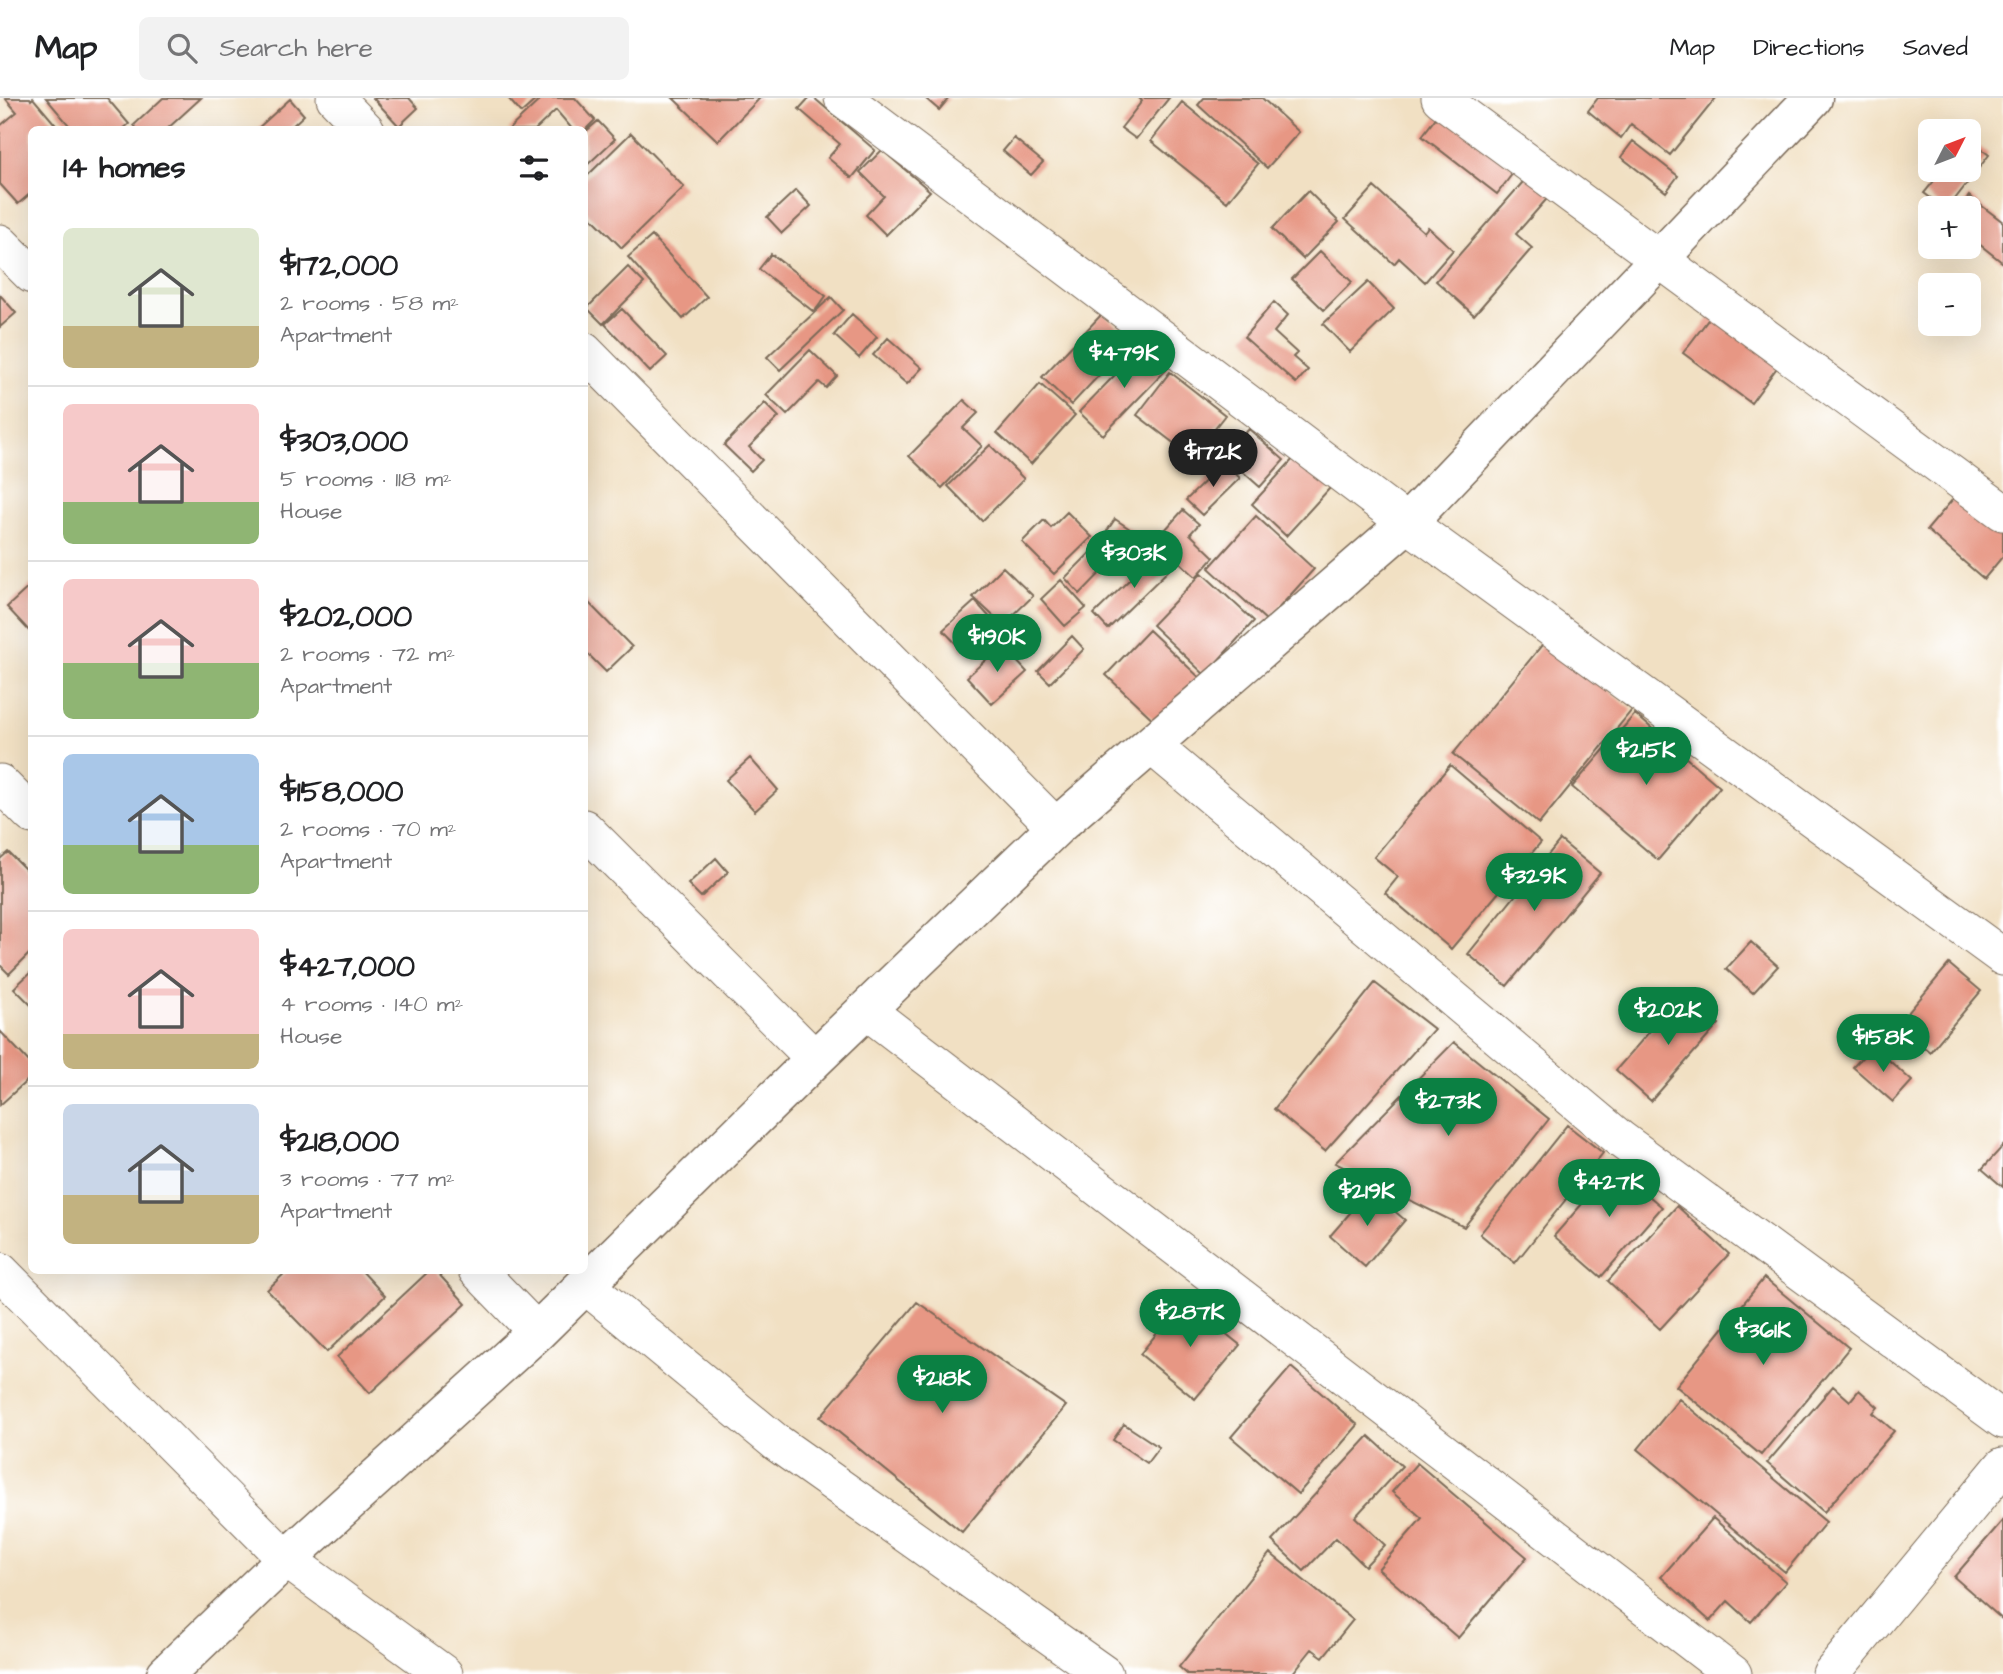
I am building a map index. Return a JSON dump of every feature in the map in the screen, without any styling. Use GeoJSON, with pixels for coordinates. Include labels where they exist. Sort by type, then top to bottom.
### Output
{"type":"FeatureCollection","features":[{"type":"Feature","properties":{"kind":"street"},"geometry":{"type":"LineString","coordinates":[[335,98],[362,126]]}},
{"type":"Feature","properties":{"kind":"street"},"geometry":{"type":"LineString","coordinates":[[843,98],[1407,523],[2003,957]]}},
{"type":"Feature","properties":{"kind":"street"},"geometry":{"type":"LineString","coordinates":[[1440,98],[2003,512]]}},
{"type":"Feature","properties":{"kind":"street"},"geometry":{"type":"LineString","coordinates":[[166,1674],[286,1559],[537,1332],[1056,827],[1407,523],[1813,98]]}},
{"type":"Feature","properties":{"kind":"street"},"geometry":{"type":"LineString","coordinates":[[0,243],[28,271]]}},
{"type":"Feature","properties":{"kind":"street"},"geometry":{"type":"LineString","coordinates":[[588,355],[1056,827]]}},
{"type":"Feature","properties":{"kind":"street"},"geometry":{"type":"LineString","coordinates":[[1151,745],[1620,1139],[2003,1420]]}},
{"type":"Feature","properties":{"kind":"street"},"geometry":{"type":"LineString","coordinates":[[0,783],[28,811]]}},
{"type":"Feature","properties":{"kind":"street"},"geometry":{"type":"LineString","coordinates":[[588,832],[815,1059]]}},
{"type":"Feature","properties":{"kind":"street"},"geometry":{"type":"LineString","coordinates":[[866,1010],[1733,1674]]}},
{"type":"Feature","properties":{"kind":"street"},"geometry":{"type":"LineString","coordinates":[[0,1271],[286,1559],[444,1674]]}},
{"type":"Feature","properties":{"kind":"street"},"geometry":{"type":"LineString","coordinates":[[481,1274],[537,1332]]}},
{"type":"Feature","properties":{"kind":"street"},"geometry":{"type":"LineString","coordinates":[[585,1285],[776,1443],[1104,1674]]}},
{"type":"Feature","properties":{"kind":"street"},"geometry":{"type":"LineString","coordinates":[[1831,1674],[2003,1466]]}},
{"type":"Feature","properties":{"kind":"building"},"geometry":{"type":"Polygon","coordinates":[[[5,98],[33,98],[57,126],[28,126],[28,195],[18,204],[0,184],[0,126],[17,112],[5,98]]]}},
{"type":"Feature","properties":{"kind":"building"},"geometry":{"type":"Polygon","coordinates":[[[46,98],[107,98],[129,124],[127,126],[70,126],[46,98]]]}},
{"type":"Feature","properties":{"kind":"building"},"geometry":{"type":"Polygon","coordinates":[[[163,98],[201,98],[170,126],[134,125],[163,98]]]}},
{"type":"Feature","properties":{"kind":"building"},"geometry":{"type":"Polygon","coordinates":[[[373,98],[409,98],[418,108],[399,126],[373,98]]]}},
{"type":"Feature","properties":{"kind":"building"},"geometry":{"type":"Polygon","coordinates":[[[508,98],[538,98],[521,113],[508,98]]]}},
{"type":"Feature","properties":{"kind":"building"},"geometry":{"type":"Polygon","coordinates":[[[542,98],[575,98],[595,120],[588,127],[570,126],[556,110],[539,126],[512,126],[542,98]]]}},
{"type":"Feature","properties":{"kind":"building"},"geometry":{"type":"Polygon","coordinates":[[[673,98],[760,98],[718,141],[673,98]]]}},
{"type":"Feature","properties":{"kind":"building"},"geometry":{"type":"Polygon","coordinates":[[[809,98],[814,98],[875,150],[852,178],[828,158],[840,144],[799,109],[809,98]]]}},
{"type":"Feature","properties":{"kind":"building"},"geometry":{"type":"Polygon","coordinates":[[[925,98],[949,98],[939,110],[925,98]]]}},
{"type":"Feature","properties":{"kind":"building"},"geometry":{"type":"Polygon","coordinates":[[[1139,98],[1169,98],[1136,139],[1121,128],[1142,101],[1139,98]]]}},
{"type":"Feature","properties":{"kind":"building"},"geometry":{"type":"Polygon","coordinates":[[[1204,98],[1262,98],[1299,132],[1267,168],[1198,105],[1204,98]]]}},
{"type":"Feature","properties":{"kind":"building"},"geometry":{"type":"Polygon","coordinates":[[[1598,98],[1716,98],[1670,155],[1631,124],[1621,138],[1588,111],[1598,98]]]}},
{"type":"Feature","properties":{"kind":"building"},"geometry":{"type":"Polygon","coordinates":[[[290,99],[304,115],[292,126],[260,126],[290,99]]]}},
{"type":"Feature","properties":{"kind":"building"},"geometry":{"type":"Polygon","coordinates":[[[1182,102],[1258,164],[1227,202],[1151,141],[1182,102]]]}},
{"type":"Feature","properties":{"kind":"building"},"geometry":{"type":"Polygon","coordinates":[[[1441,111],[1516,169],[1497,194],[1422,136],[1441,111]]]}},
{"type":"Feature","properties":{"kind":"building"},"geometry":{"type":"Polygon","coordinates":[[[598,121],[615,139],[588,164],[588,130],[598,121]]]}},
{"type":"Feature","properties":{"kind":"building"},"geometry":{"type":"Polygon","coordinates":[[[631,133],[684,187],[622,248],[588,214],[588,175],[631,133]]]}},
{"type":"Feature","properties":{"kind":"building"},"geometry":{"type":"Polygon","coordinates":[[[1014,138],[1043,162],[1031,175],[1003,151],[1014,138]]]}},
{"type":"Feature","properties":{"kind":"building"},"geometry":{"type":"Polygon","coordinates":[[[1633,141],[1678,176],[1666,192],[1621,157],[1633,141]]]}},
{"type":"Feature","properties":{"kind":"building"},"geometry":{"type":"Polygon","coordinates":[[[1981,149],[1989,155],[1981,165],[1981,149]]]}},
{"type":"Feature","properties":{"kind":"building"},"geometry":{"type":"Polygon","coordinates":[[[882,150],[930,191],[886,235],[866,215],[884,196],[860,172],[882,150]]]}},
{"type":"Feature","properties":{"kind":"building"},"geometry":{"type":"Polygon","coordinates":[[[1530,174],[1552,193],[1516,234],[1532,248],[1474,315],[1436,281],[1530,174]]]}},
{"type":"Feature","properties":{"kind":"building"},"geometry":{"type":"Polygon","coordinates":[[[1933,182],[1968,182],[1957,196],[1928,196],[1924,193],[1933,182]]]}},
{"type":"Feature","properties":{"kind":"building"},"geometry":{"type":"Polygon","coordinates":[[[1374,187],[1424,232],[1428,227],[1453,250],[1425,282],[1399,258],[1394,264],[1345,219],[1374,187]]]}},
{"type":"Feature","properties":{"kind":"building"},"geometry":{"type":"Polygon","coordinates":[[[796,190],[811,206],[782,233],[767,217],[796,190]]]}},
{"type":"Feature","properties":{"kind":"building"},"geometry":{"type":"Polygon","coordinates":[[[1308,191],[1339,222],[1303,259],[1272,229],[1308,191]]]}},
{"type":"Feature","properties":{"kind":"building"},"geometry":{"type":"Polygon","coordinates":[[[1981,205],[2003,222],[2003,263],[1981,246],[1981,205]]]}},
{"type":"Feature","properties":{"kind":"building"},"geometry":{"type":"Polygon","coordinates":[[[652,236],[707,297],[683,319],[628,257],[652,236]]]}},
{"type":"Feature","properties":{"kind":"building"},"geometry":{"type":"Polygon","coordinates":[[[1320,251],[1352,282],[1324,310],[1292,279],[1320,251]]]}},
{"type":"Feature","properties":{"kind":"building"},"geometry":{"type":"Polygon","coordinates":[[[771,254],[826,296],[814,312],[759,269],[771,254]]]}},
{"type":"Feature","properties":{"kind":"building"},"geometry":{"type":"Polygon","coordinates":[[[628,267],[644,283],[603,324],[588,307],[628,267]]]}},
{"type":"Feature","properties":{"kind":"building"},"geometry":{"type":"Polygon","coordinates":[[[1368,282],[1394,309],[1350,352],[1323,324],[1368,282]]]}},
{"type":"Feature","properties":{"kind":"building"},"geometry":{"type":"Polygon","coordinates":[[[0,295],[16,313],[0,327],[0,295]]]}},
{"type":"Feature","properties":{"kind":"building"},"geometry":{"type":"Polygon","coordinates":[[[831,297],[843,310],[780,370],[767,357],[831,297]]]}},
{"type":"Feature","properties":{"kind":"building"},"geometry":{"type":"Polygon","coordinates":[[[1274,302],[1288,315],[1274,332],[1297,353],[1293,357],[1308,370],[1296,383],[1244,337],[1274,302]]]}},
{"type":"Feature","properties":{"kind":"building"},"geometry":{"type":"Polygon","coordinates":[[[1717,308],[1784,358],[1751,403],[1683,353],[1717,308]]]}},
{"type":"Feature","properties":{"kind":"building"},"geometry":{"type":"Polygon","coordinates":[[[622,309],[667,356],[650,372],[605,324],[622,309]]]}},
{"type":"Feature","properties":{"kind":"building"},"geometry":{"type":"Polygon","coordinates":[[[1103,313],[1132,340],[1071,405],[1042,377],[1103,313]]]}},
{"type":"Feature","properties":{"kind":"building"},"geometry":{"type":"Polygon","coordinates":[[[852,314],[877,337],[859,358],[834,335],[852,314]]]}},
{"type":"Feature","properties":{"kind":"building"},"geometry":{"type":"Polygon","coordinates":[[[888,338],[922,368],[907,384],[873,355],[888,338]]]}},
{"type":"Feature","properties":{"kind":"building"},"geometry":{"type":"Polygon","coordinates":[[[1144,345],[1168,368],[1103,435],[1079,412],[1144,345]]]}},
{"type":"Feature","properties":{"kind":"building"},"geometry":{"type":"Polygon","coordinates":[[[810,350],[837,376],[826,388],[819,382],[787,415],[766,395],[810,350]]]}},
{"type":"Feature","properties":{"kind":"building"},"geometry":{"type":"Polygon","coordinates":[[[1170,372],[1225,415],[1192,457],[1137,415],[1170,372]]]}},
{"type":"Feature","properties":{"kind":"building"},"geometry":{"type":"Polygon","coordinates":[[[1040,384],[1075,415],[1031,464],[997,433],[1040,384]]]}},
{"type":"Feature","properties":{"kind":"building"},"geometry":{"type":"Polygon","coordinates":[[[964,400],[978,413],[963,428],[982,446],[942,488],[909,456],[964,400]]]}},
{"type":"Feature","properties":{"kind":"building"},"geometry":{"type":"Polygon","coordinates":[[[765,403],[779,417],[749,447],[762,460],[751,471],[724,445],[765,403]]]}},
{"type":"Feature","properties":{"kind":"building"},"geometry":{"type":"Polygon","coordinates":[[[1249,429],[1284,460],[1260,487],[1225,456],[1249,429]]]}},
{"type":"Feature","properties":{"kind":"building"},"geometry":{"type":"Polygon","coordinates":[[[990,445],[1024,479],[982,521],[948,486],[990,445]]]}},
{"type":"Feature","properties":{"kind":"building"},"geometry":{"type":"Polygon","coordinates":[[[1295,457],[1330,488],[1286,536],[1252,504],[1295,457]]]}},
{"type":"Feature","properties":{"kind":"building"},"geometry":{"type":"Polygon","coordinates":[[[1224,463],[1240,478],[1202,515],[1186,500],[1224,463]]]}},
{"type":"Feature","properties":{"kind":"building"},"geometry":{"type":"Polygon","coordinates":[[[1963,487],[2003,521],[2003,556],[1984,579],[1927,530],[1963,487]]]}},
{"type":"Feature","properties":{"kind":"building"},"geometry":{"type":"Polygon","coordinates":[[[1183,510],[1199,524],[1190,534],[1214,557],[1196,577],[1156,540],[1183,510]]]}},
{"type":"Feature","properties":{"kind":"building"},"geometry":{"type":"Polygon","coordinates":[[[1067,512],[1092,537],[1054,574],[1022,542],[1044,520],[1051,528],[1067,512]]]}},
{"type":"Feature","properties":{"kind":"building"},"geometry":{"type":"Polygon","coordinates":[[[1256,516],[1314,569],[1267,621],[1209,568],[1256,516]]]}},
{"type":"Feature","properties":{"kind":"building"},"geometry":{"type":"Polygon","coordinates":[[[1115,519],[1151,543],[1135,568],[1099,543],[1115,519]]]}},
{"type":"Feature","properties":{"kind":"building"},"geometry":{"type":"Polygon","coordinates":[[[1096,547],[1111,562],[1080,594],[1065,578],[1096,547]]]}},
{"type":"Feature","properties":{"kind":"building"},"geometry":{"type":"Polygon","coordinates":[[[1160,550],[1174,565],[1108,629],[1094,614],[1160,550]]]}},
{"type":"Feature","properties":{"kind":"building"},"geometry":{"type":"Polygon","coordinates":[[[1003,567],[1033,596],[1003,625],[973,597],[1003,567]]]}},
{"type":"Feature","properties":{"kind":"building"},"geometry":{"type":"Polygon","coordinates":[[[1202,573],[1254,621],[1205,675],[1152,625],[1202,573]]]}},
{"type":"Feature","properties":{"kind":"building"},"geometry":{"type":"Polygon","coordinates":[[[1061,580],[1086,608],[1065,626],[1041,599],[1061,580]]]}},
{"type":"Feature","properties":{"kind":"building"},"geometry":{"type":"Polygon","coordinates":[[[28,588],[28,630],[7,607],[28,588]]]}},
{"type":"Feature","properties":{"kind":"building"},"geometry":{"type":"Polygon","coordinates":[[[975,601],[994,622],[963,651],[943,630],[975,601]]]}},
{"type":"Feature","properties":{"kind":"building"},"geometry":{"type":"Polygon","coordinates":[[[588,602],[632,647],[606,672],[588,654],[588,602]]]}},
{"type":"Feature","properties":{"kind":"building"},"geometry":{"type":"Polygon","coordinates":[[[1149,630],[1202,680],[1159,725],[1106,675],[1149,630]]]}},
{"type":"Feature","properties":{"kind":"building"},"geometry":{"type":"Polygon","coordinates":[[[1072,636],[1084,649],[1050,683],[1038,671],[1072,636]]]}},
{"type":"Feature","properties":{"kind":"building"},"geometry":{"type":"Polygon","coordinates":[[[1546,640],[1632,710],[1539,824],[1453,754],[1546,640]]]}},
{"type":"Feature","properties":{"kind":"building"},"geometry":{"type":"Polygon","coordinates":[[[1002,645],[1027,672],[992,704],[967,677],[1002,645]]]}},
{"type":"Feature","properties":{"kind":"building"},"geometry":{"type":"Polygon","coordinates":[[[1635,714],[1720,787],[1658,860],[1572,787],[1635,714]]]}},
{"type":"Feature","properties":{"kind":"building"},"geometry":{"type":"Polygon","coordinates":[[[750,758],[778,790],[755,811],[726,780],[750,758]]]}},
{"type":"Feature","properties":{"kind":"building"},"geometry":{"type":"Polygon","coordinates":[[[1450,765],[1541,842],[1451,949],[1385,893],[1398,877],[1374,857],[1450,765]]]}},
{"type":"Feature","properties":{"kind":"building"},"geometry":{"type":"Polygon","coordinates":[[[1560,840],[1600,873],[1507,986],[1468,954],[1560,840]]]}},
{"type":"Feature","properties":{"kind":"building"},"geometry":{"type":"Polygon","coordinates":[[[8,852],[28,872],[28,955],[9,974],[0,965],[0,859],[8,852]]]}},
{"type":"Feature","properties":{"kind":"building"},"geometry":{"type":"Polygon","coordinates":[[[716,858],[728,872],[701,897],[688,884],[716,858]]]}},
{"type":"Feature","properties":{"kind":"building"},"geometry":{"type":"Polygon","coordinates":[[[1751,942],[1778,966],[1753,993],[1726,969],[1751,942]]]}},
{"type":"Feature","properties":{"kind":"building"},"geometry":{"type":"Polygon","coordinates":[[[1949,964],[1981,991],[1930,1052],[1897,1026],[1949,964]]]}},
{"type":"Feature","properties":{"kind":"building"},"geometry":{"type":"Polygon","coordinates":[[[28,975],[28,1002],[14,988],[28,975]]]}},
{"type":"Feature","properties":{"kind":"building"},"geometry":{"type":"Polygon","coordinates":[[[1375,983],[1434,1029],[1325,1151],[1274,1109],[1375,983]]]}},
{"type":"Feature","properties":{"kind":"building"},"geometry":{"type":"Polygon","coordinates":[[[1684,992],[1719,1024],[1651,1101],[1616,1070],[1684,992]]]}},
{"type":"Feature","properties":{"kind":"building"},"geometry":{"type":"Polygon","coordinates":[[[0,1031],[28,1061],[28,1080],[0,1105],[0,1031]]]}},
{"type":"Feature","properties":{"kind":"building"},"geometry":{"type":"Polygon","coordinates":[[[1454,1042],[1549,1119],[1464,1227],[1335,1163],[1454,1042]]]}},
{"type":"Feature","properties":{"kind":"building"},"geometry":{"type":"Polygon","coordinates":[[[1873,1046],[1912,1081],[1893,1102],[1853,1067],[1873,1046]]]}},
{"type":"Feature","properties":{"kind":"building"},"geometry":{"type":"Polygon","coordinates":[[[1567,1125],[1603,1153],[1515,1263],[1480,1234],[1567,1125]]]}},
{"type":"Feature","properties":{"kind":"building"},"geometry":{"type":"Polygon","coordinates":[[[2003,1146],[2003,1187],[1982,1169],[2003,1146]]]}},
{"type":"Feature","properties":{"kind":"building"},"geometry":{"type":"Polygon","coordinates":[[[1624,1156],[1644,1173],[1635,1184],[1662,1207],[1601,1277],[1554,1236],[1624,1156]]]}},
{"type":"Feature","properties":{"kind":"building"},"geometry":{"type":"Polygon","coordinates":[[[1370,1190],[1405,1220],[1365,1267],[1330,1236],[1370,1190]]]}},
{"type":"Feature","properties":{"kind":"building"},"geometry":{"type":"Polygon","coordinates":[[[1677,1206],[1729,1254],[1660,1329],[1608,1281],[1677,1206]]]}},
{"type":"Feature","properties":{"kind":"building"},"geometry":{"type":"Polygon","coordinates":[[[284,1274],[365,1274],[385,1296],[327,1352],[267,1290],[284,1274]]]}},
{"type":"Feature","properties":{"kind":"building"},"geometry":{"type":"Polygon","coordinates":[[[426,1274],[439,1274],[466,1304],[370,1393],[337,1357],[426,1274]]]}},
{"type":"Feature","properties":{"kind":"building"},"geometry":{"type":"Polygon","coordinates":[[[1764,1278],[1849,1348],[1761,1455],[1676,1386],[1764,1278]]]}},
{"type":"Feature","properties":{"kind":"building"},"geometry":{"type":"Polygon","coordinates":[[[1184,1300],[1240,1345],[1195,1399],[1140,1354],[1184,1300]]]}},
{"type":"Feature","properties":{"kind":"building"},"geometry":{"type":"Polygon","coordinates":[[[917,1302],[1066,1406],[962,1532],[820,1417],[917,1302]]]}},
{"type":"Feature","properties":{"kind":"building"},"geometry":{"type":"Polygon","coordinates":[[[1291,1367],[1358,1425],[1298,1494],[1231,1437],[1291,1367]]]}},
{"type":"Feature","properties":{"kind":"building"},"geometry":{"type":"Polygon","coordinates":[[[1833,1386],[1850,1401],[1859,1390],[1878,1407],[1873,1413],[1894,1431],[1824,1512],[1767,1463],[1833,1386]]]}},
{"type":"Feature","properties":{"kind":"building"},"geometry":{"type":"Polygon","coordinates":[[[1679,1399],[1826,1522],[1785,1572],[1638,1449],[1679,1399]]]}},
{"type":"Feature","properties":{"kind":"building"},"geometry":{"type":"Polygon","coordinates":[[[1124,1424],[1159,1447],[1147,1463],[1113,1440],[1124,1424]]]}},
{"type":"Feature","properties":{"kind":"building"},"geometry":{"type":"Polygon","coordinates":[[[1369,1436],[1402,1466],[1355,1517],[1385,1545],[1365,1566],[1336,1538],[1304,1571],[1272,1541],[1369,1436]]]}},
{"type":"Feature","properties":{"kind":"building"},"geometry":{"type":"Polygon","coordinates":[[[1417,1463],[1527,1557],[1458,1638],[1378,1569],[1422,1518],[1392,1492],[1417,1463]]]}},
{"type":"Feature","properties":{"kind":"building"},"geometry":{"type":"Polygon","coordinates":[[[1713,1518],[1786,1582],[1751,1622],[1728,1601],[1710,1621],[1661,1577],[1713,1518]]]}},
{"type":"Feature","properties":{"kind":"building"},"geometry":{"type":"Polygon","coordinates":[[[2003,1520],[2003,1620],[1954,1577],[2003,1520]]]}},
{"type":"Feature","properties":{"kind":"building"},"geometry":{"type":"Polygon","coordinates":[[[1270,1553],[1353,1620],[1323,1657],[1312,1649],[1292,1674],[1187,1674],[1179,1667],[1270,1553]]]}}]}
